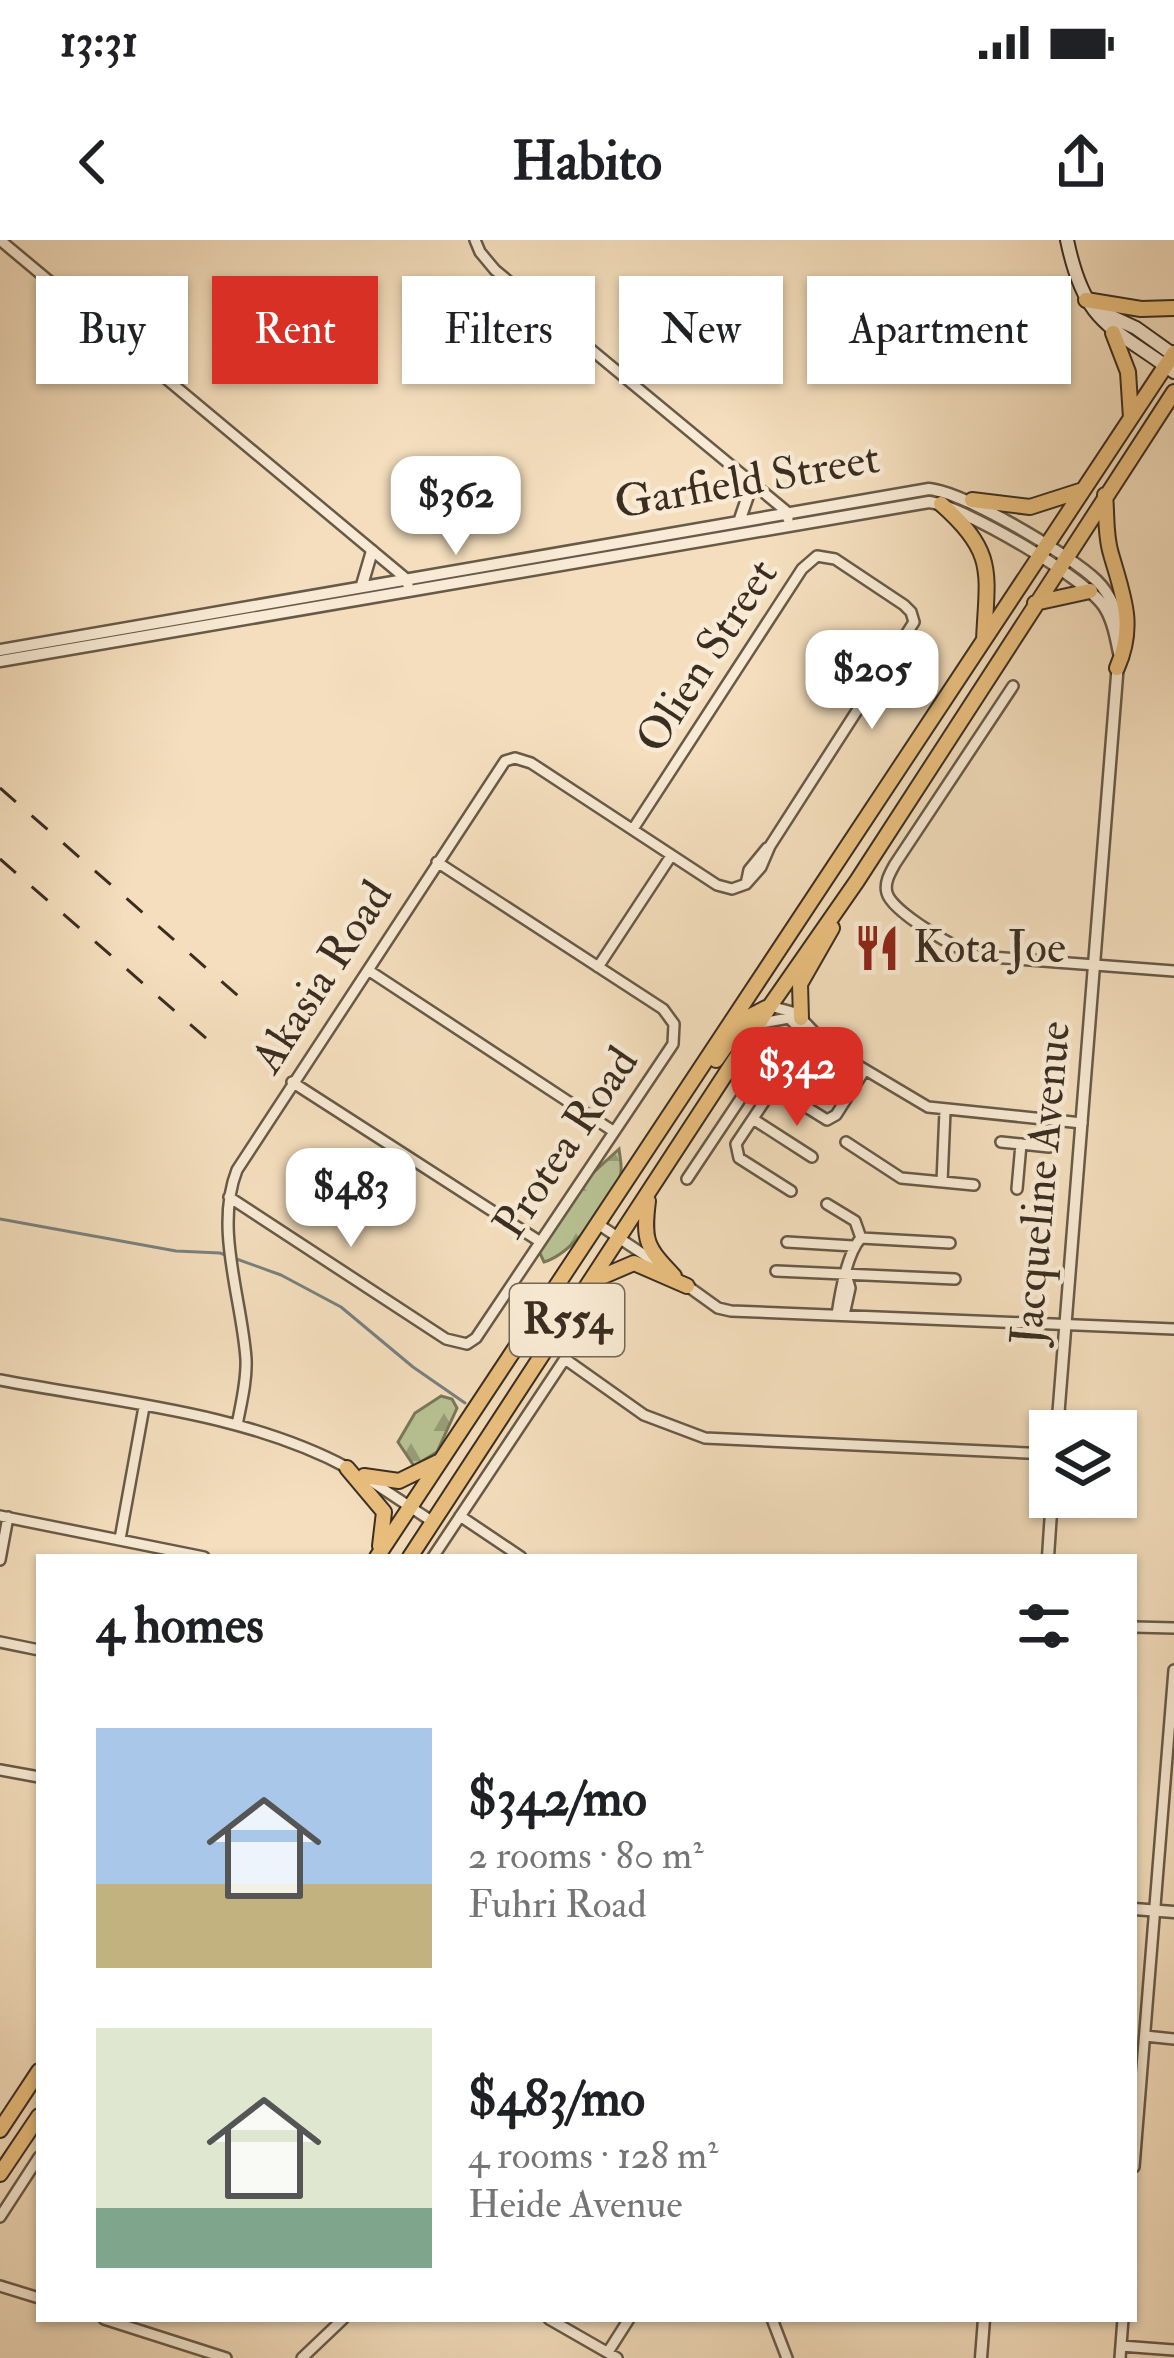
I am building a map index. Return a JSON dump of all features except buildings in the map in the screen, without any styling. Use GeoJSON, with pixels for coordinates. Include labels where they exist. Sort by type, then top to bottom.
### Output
{"type":"FeatureCollection","features":[{"type":"Feature","properties":{"kind":"main road"},"geometry":{"type":"LineString","coordinates":[[1066,240],[1074,273],[1113,333],[1128,372],[1131,418]]}},
{"type":"Feature","properties":{"kind":"main road"},"geometry":{"type":"LineString","coordinates":[[1091,305],[1174,308]]}},
{"type":"Feature","properties":{"kind":"main road"},"geometry":{"type":"LineString","coordinates":[[1091,305],[1136,328],[1172,360]]}},
{"type":"Feature","properties":{"kind":"main road"},"geometry":{"type":"LineString","coordinates":[[1113,333],[1172,360]]}},
{"type":"Feature","properties":{"kind":"main road","name":"R554"},"geometry":{"type":"LineString","coordinates":[[379,1554],[1172,360]]}},
{"type":"Feature","properties":{"kind":"main road","name":"R554"},"geometry":{"type":"LineString","coordinates":[[412,1554],[1174,392]]}},
{"type":"Feature","properties":{"kind":"main road"},"geometry":{"type":"LineString","coordinates":[[972,500],[1030,507],[1083,490]]}},
{"type":"Feature","properties":{"kind":"main road"},"geometry":{"type":"LineString","coordinates":[[1105,495],[1107,538],[1128,608],[1126,646],[1118,661]]}},
{"type":"Feature","properties":{"kind":"main road"},"geometry":{"type":"LineString","coordinates":[[941,504],[967,528],[986,562],[984,645]]}},
{"type":"Feature","properties":{"kind":"main road"},"geometry":{"type":"LineString","coordinates":[[1035,603],[1090,591]]}},
{"type":"Feature","properties":{"kind":"main road"},"geometry":{"type":"LineString","coordinates":[[801,1022],[800,984],[857,881]]}},
{"type":"Feature","properties":{"kind":"main road"},"geometry":{"type":"LineString","coordinates":[[691,1084],[704,1075],[745,1019],[770,1006]]}},
{"type":"Feature","properties":{"kind":"main road"},"geometry":{"type":"LineString","coordinates":[[648,1196],[650,1252],[681,1281]]}},
{"type":"Feature","properties":{"kind":"main road"},"geometry":{"type":"LineString","coordinates":[[592,1283],[614,1268],[634,1263],[681,1281]]}},
{"type":"Feature","properties":{"kind":"main road"},"geometry":{"type":"LineString","coordinates":[[364,1476],[404,1480],[445,1458]]}},
{"type":"Feature","properties":{"kind":"main road"},"geometry":{"type":"LineString","coordinates":[[346,1468],[385,1512],[378,1554]]}},
{"type":"Feature","properties":{"kind":"main road"},"geometry":{"type":"LineString","coordinates":[[0,2130],[36,2076]]}},
{"type":"Feature","properties":{"kind":"main road"},"geometry":{"type":"LineString","coordinates":[[0,2174],[36,2120]]}},
{"type":"Feature","properties":{"kind":"street"},"geometry":{"type":"LineString","coordinates":[[0,240],[404,577],[410,590]]}},
{"type":"Feature","properties":{"kind":"street"},"geometry":{"type":"LineString","coordinates":[[476,240],[484,260],[495,270],[787,518]]}},
{"type":"Feature","properties":{"kind":"street"},"geometry":{"type":"LineString","coordinates":[[740,519],[752,484]]}},
{"type":"Feature","properties":{"kind":"street","name":"Garfield Street"},"geometry":{"type":"LineString","coordinates":[[0,661],[404,577],[787,518],[909,489],[942,490],[972,500],[1043,553]]}},
{"type":"Feature","properties":{"kind":"street","name":"Garfield Street"},"geometry":{"type":"LineString","coordinates":[[0,650],[410,590],[740,519],[844,515],[918,502],[941,504]]}},
{"type":"Feature","properties":{"kind":"street"},"geometry":{"type":"LineString","coordinates":[[941,504],[1043,553]]}},
{"type":"Feature","properties":{"kind":"street"},"geometry":{"type":"LineString","coordinates":[[362,585],[372,551]]}},
{"type":"Feature","properties":{"kind":"street","name":"Jacqueline Avenue"},"geometry":{"type":"LineString","coordinates":[[1043,553],[1094,578],[1112,600],[1121,629],[1059,1410]]}},
{"type":"Feature","properties":{"kind":"street","name":"Olien Street"},"geometry":{"type":"LineString","coordinates":[[633,829],[812,559],[822,555],[835,559],[911,612],[914,622],[909,634],[770,846],[749,870],[746,884],[727,889],[671,856]]}},
{"type":"Feature","properties":{"kind":"street","name":"Jacqueline Avenue"},"geometry":{"type":"LineString","coordinates":[[1061,564],[1109,616],[1118,661]]}},
{"type":"Feature","properties":{"kind":"street"},"geometry":{"type":"LineString","coordinates":[[1012,686],[895,864],[886,892],[899,908],[968,953],[989,959],[1174,971]]}},
{"type":"Feature","properties":{"kind":"street","name":"Akasia Road"},"geometry":{"type":"LineString","coordinates":[[236,1425],[246,1360],[229,1197],[237,1170],[496,771],[515,758],[531,763],[633,829]]}},
{"type":"Feature","properties":{"kind":"street"},"geometry":{"type":"LineString","coordinates":[[437,862],[598,967],[671,856],[633,829]]}},
{"type":"Feature","properties":{"kind":"street","name":"Protea Road"},"geometry":{"type":"LineString","coordinates":[[229,1197],[446,1339],[460,1345],[476,1338],[673,1044],[675,1028],[663,1009],[598,967]]}},
{"type":"Feature","properties":{"kind":"street"},"geometry":{"type":"LineString","coordinates":[[368,970],[613,1131]]}},
{"type":"Feature","properties":{"kind":"street"},"geometry":{"type":"LineString","coordinates":[[770,1006],[801,1022],[813,1039]]}},
{"type":"Feature","properties":{"kind":"street"},"geometry":{"type":"LineString","coordinates":[[759,1024],[789,1018],[801,1022]]}},
{"type":"Feature","properties":{"kind":"street"},"geometry":{"type":"LineString","coordinates":[[792,1042],[801,1022]]}},
{"type":"Feature","properties":{"kind":"street"},"geometry":{"type":"LineString","coordinates":[[686,1179],[771,1053],[792,1042],[827,1037],[827,1047],[911,1100],[946,1111],[1082,1123]]}},
{"type":"Feature","properties":{"kind":"street"},"geometry":{"type":"LineString","coordinates":[[790,1191],[736,1154],[736,1144],[790,1060],[799,1056],[838,1079]]}},
{"type":"Feature","properties":{"kind":"street"},"geometry":{"type":"LineString","coordinates":[[774,1087],[827,1120],[836,1115],[864,1071]]}},
{"type":"Feature","properties":{"kind":"street"},"geometry":{"type":"LineString","coordinates":[[292,1082],[539,1241]]}},
{"type":"Feature","properties":{"kind":"street"},"geometry":{"type":"LineString","coordinates":[[942,1182],[946,1111]]}},
{"type":"Feature","properties":{"kind":"street"},"geometry":{"type":"LineString","coordinates":[[1007,1117],[1004,1142],[1049,1147]]}},
{"type":"Feature","properties":{"kind":"street"},"geometry":{"type":"LineString","coordinates":[[753,1119],[812,1157]]}},
{"type":"Feature","properties":{"kind":"street"},"geometry":{"type":"LineString","coordinates":[[846,1142],[897,1176],[974,1185]]}},
{"type":"Feature","properties":{"kind":"street"},"geometry":{"type":"LineString","coordinates":[[1017,1189],[1021,1144]]}},
{"type":"Feature","properties":{"kind":"street"},"geometry":{"type":"LineString","coordinates":[[827,1204],[861,1228],[841,1286],[841,1315]]}},
{"type":"Feature","properties":{"kind":"street"},"geometry":{"type":"LineString","coordinates":[[598,1224],[726,1311],[1174,1330]]}},
{"type":"Feature","properties":{"kind":"street"},"geometry":{"type":"LineString","coordinates":[[788,1242],[950,1243]]}},
{"type":"Feature","properties":{"kind":"street"},"geometry":{"type":"LineString","coordinates":[[776,1271],[955,1279]]}},
{"type":"Feature","properties":{"kind":"street"},"geometry":{"type":"LineString","coordinates":[[436,1554],[604,1300]]}},
{"type":"Feature","properties":{"kind":"street"},"geometry":{"type":"LineString","coordinates":[[566,1359],[644,1415],[705,1438],[1029,1453]]}},
{"type":"Feature","properties":{"kind":"street"},"geometry":{"type":"LineString","coordinates":[[0,1380],[236,1425],[320,1453],[433,1522]]}},
{"type":"Feature","properties":{"kind":"street"},"geometry":{"type":"LineString","coordinates":[[120,1539],[144,1407]]}},
{"type":"Feature","properties":{"kind":"street"},"geometry":{"type":"LineString","coordinates":[[460,1516],[517,1554]]}},
{"type":"Feature","properties":{"kind":"street"},"geometry":{"type":"LineString","coordinates":[[0,1560],[4,1517],[190,1554]]}},
{"type":"Feature","properties":{"kind":"street"},"geometry":{"type":"LineString","coordinates":[[1048,1554],[1051,1518]]}},
{"type":"Feature","properties":{"kind":"street"},"geometry":{"type":"LineString","coordinates":[[1137,1627],[1174,1628]]}},
{"type":"Feature","properties":{"kind":"street"},"geometry":{"type":"LineString","coordinates":[[0,1642],[36,1648]]}},
{"type":"Feature","properties":{"kind":"street"},"geometry":{"type":"LineString","coordinates":[[1137,2131],[1170,1766],[1174,1670]]}},
{"type":"Feature","properties":{"kind":"street"},"geometry":{"type":"LineString","coordinates":[[0,1770],[36,1776]]}},
{"type":"Feature","properties":{"kind":"street"},"geometry":{"type":"LineString","coordinates":[[1137,1909],[1174,1912]]}},
{"type":"Feature","properties":{"kind":"street"},"geometry":{"type":"LineString","coordinates":[[1145,2036],[1174,2039]]}},
{"type":"Feature","properties":{"kind":"street"},"geometry":{"type":"LineString","coordinates":[[0,2217],[36,2162]]}},
{"type":"Feature","properties":{"kind":"street"},"geometry":{"type":"LineString","coordinates":[[0,2286],[36,2297]]}},
{"type":"Feature","properties":{"kind":"street"},"geometry":{"type":"LineString","coordinates":[[113,2322],[226,2358]]}},
{"type":"Feature","properties":{"kind":"street"},"geometry":{"type":"LineString","coordinates":[[302,2358],[340,2322]]}},
{"type":"Feature","properties":{"kind":"street"},"geometry":{"type":"LineString","coordinates":[[554,2322],[612,2355],[628,2322]]}},
{"type":"Feature","properties":{"kind":"street"},"geometry":{"type":"LineString","coordinates":[[773,2322],[787,2358]]}},
{"type":"Feature","properties":{"kind":"street"},"geometry":{"type":"LineString","coordinates":[[981,2358],[985,2322]]}},
{"type":"Feature","properties":{"kind":"street"},"geometry":{"type":"LineString","coordinates":[[1123,2322],[1120,2352],[1174,2350]]}},
{"type":"Feature","properties":{"kind":"green space"},"geometry":{"type":"Polygon","coordinates":[[[619,1149],[621,1174],[607,1201],[577,1239],[544,1262],[537,1247],[582,1183],[619,1149]]]}},
{"type":"Feature","properties":{"kind":"green space"},"geometry":{"type":"Polygon","coordinates":[[[441,1396],[452,1399],[457,1408],[437,1452],[414,1466],[398,1442],[415,1413],[441,1396]]]}},
{"type":"Feature","properties":{"kind":"waterway"},"geometry":{"type":"LineString","coordinates":[[0,1219],[176,1251],[220,1253],[281,1275],[341,1307],[465,1403]]}},
{"type":"Feature","properties":{"kind":"railway"},"geometry":{"type":"LineString","coordinates":[[0,788],[244,1001]]}},
{"type":"Feature","properties":{"kind":"railway"},"geometry":{"type":"LineString","coordinates":[[0,859],[207,1039]]}},
{"type":"Feature","properties":{"kind":"place","name":"Kota Joe"},"geometry":{"type":"Point","coordinates":[877,948]}}]}
